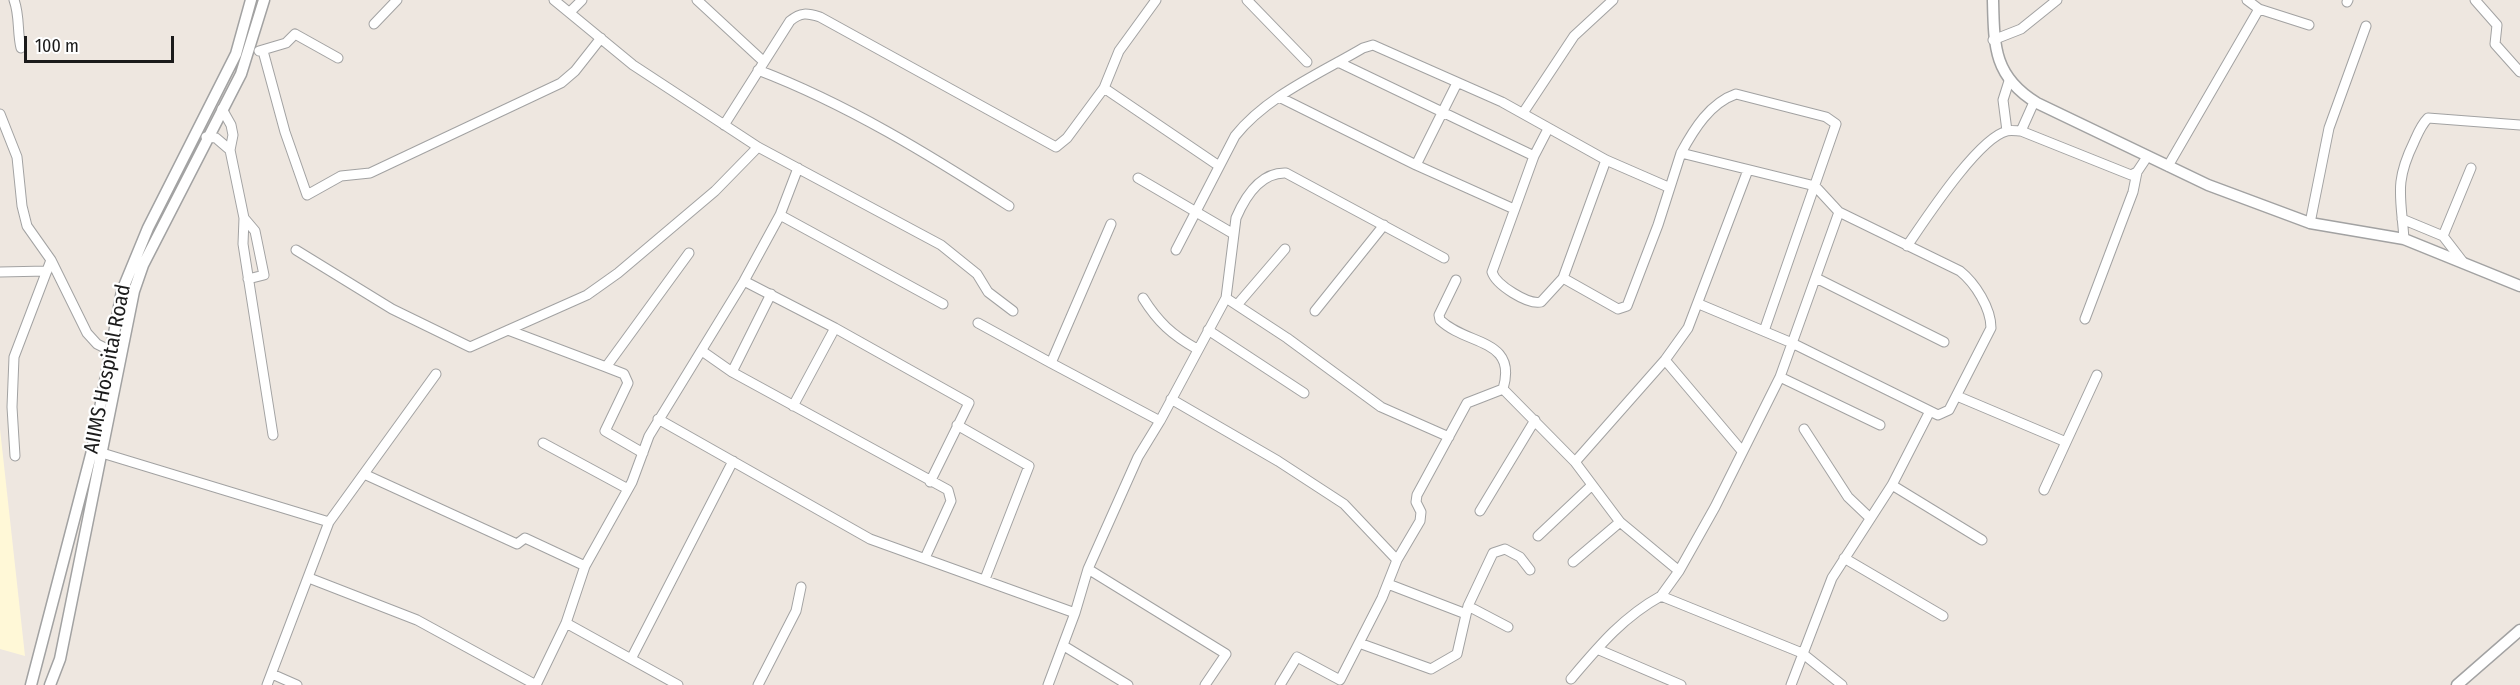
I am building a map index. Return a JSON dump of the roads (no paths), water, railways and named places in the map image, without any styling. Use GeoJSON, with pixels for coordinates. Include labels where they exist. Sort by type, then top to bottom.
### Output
{"type":"FeatureCollection","features":[{"type":"Feature","properties":{"kind":"street"},"geometry":{"type":"LineString","coordinates":[[14,0],[19,18],[18,35],[21,48]]}},
{"type":"Feature","properties":{"kind":"street","name":"AIIMS Hospital Road"},"geometry":{"type":"LineString","coordinates":[[31,685],[92,451],[109,350],[122,291],[132,263],[236,54],[251,0]]}},
{"type":"Feature","properties":{"kind":"street","name":"AIIMS Hospital Road"},"geometry":{"type":"LineString","coordinates":[[50,685],[60,659],[134,291],[143,265],[206,137],[241,74],[264,0]]}},
{"type":"Feature","properties":{"kind":"street"},"geometry":{"type":"LineString","coordinates":[[374,24],[397,0]]}},
{"type":"Feature","properties":{"kind":"street"},"geometry":{"type":"LineString","coordinates":[[554,0],[633,65],[758,147],[941,245],[977,273],[988,292],[1013,311]]}},
{"type":"Feature","properties":{"kind":"street"},"geometry":{"type":"LineString","coordinates":[[570,12],[582,0]]}},
{"type":"Feature","properties":{"kind":"street"},"geometry":{"type":"LineString","coordinates":[[697,0],[763,61]]}},
{"type":"Feature","properties":{"kind":"street"},"geometry":{"type":"LineString","coordinates":[[724,125],[790,21],[797,15],[807,13],[820,17],[1056,147],[1067,138],[1104,88],[1119,51],[1156,0]]}},
{"type":"Feature","properties":{"kind":"street"},"geometry":{"type":"LineString","coordinates":[[1247,0],[1307,62]]}},
{"type":"Feature","properties":{"kind":"street"},"geometry":{"type":"LineString","coordinates":[[1523,113],[1574,36],[1613,0]]}},
{"type":"Feature","properties":{"kind":"street"},"geometry":{"type":"LineString","coordinates":[[1993,0],[1994,40],[2009,81],[2016,90],[2034,102],[2208,185],[2310,223],[2404,239],[2520,286]]}},
{"type":"Feature","properties":{"kind":"street"},"geometry":{"type":"LineString","coordinates":[[1994,40],[2020,29],[2057,0]]}},
{"type":"Feature","properties":{"kind":"street"},"geometry":{"type":"LineString","coordinates":[[2247,0],[2259,9],[2309,25]]}},
{"type":"Feature","properties":{"kind":"street"},"geometry":{"type":"LineString","coordinates":[[2475,0],[2497,25],[2495,44],[2520,72]]}},
{"type":"Feature","properties":{"kind":"street"},"geometry":{"type":"LineString","coordinates":[[2168,166],[2259,9]]}},
{"type":"Feature","properties":{"kind":"street"},"geometry":{"type":"LineString","coordinates":[[2310,223],[2329,128],[2366,26]]}},
{"type":"Feature","properties":{"kind":"street"},"geometry":{"type":"LineString","coordinates":[[236,54],[263,51],[286,43],[295,34],[338,58]]}},
{"type":"Feature","properties":{"kind":"street"},"geometry":{"type":"LineString","coordinates":[[263,51],[285,132],[307,195],[341,176],[370,174],[561,83],[575,71],[601,38]]}},
{"type":"Feature","properties":{"kind":"street"},"geometry":{"type":"LineString","coordinates":[[1176,250],[1234,136],[1247,121],[1279,97],[1338,62],[1373,45],[1523,113],[1606,160],[1668,187]]}},
{"type":"Feature","properties":{"kind":"street"},"geometry":{"type":"LineString","coordinates":[[1338,62],[1534,156]]}},
{"type":"Feature","properties":{"kind":"street"},"geometry":{"type":"LineString","coordinates":[[758,70],[786,81],[928,153],[1009,206]]}},
{"type":"Feature","properties":{"kind":"street"},"geometry":{"type":"LineString","coordinates":[[2007,131],[2003,100],[2009,81]]}},
{"type":"Feature","properties":{"kind":"street"},"geometry":{"type":"LineString","coordinates":[[1416,165],[1457,83]]}},
{"type":"Feature","properties":{"kind":"street"},"geometry":{"type":"LineString","coordinates":[[1104,88],[1219,166]]}},
{"type":"Feature","properties":{"kind":"street"},"geometry":{"type":"LineString","coordinates":[[1563,278],[1618,309],[1627,306],[1658,225],[1668,187],[1681,153],[1696,128],[1715,106],[1736,94],[1833,120],[1836,129],[1764,331]]}},
{"type":"Feature","properties":{"kind":"street"},"geometry":{"type":"LineString","coordinates":[[1279,97],[1416,165],[1514,209]]}},
{"type":"Feature","properties":{"kind":"street"},"geometry":{"type":"LineString","coordinates":[[2021,131],[2034,102]]}},
{"type":"Feature","properties":{"kind":"street"},"geometry":{"type":"LineString","coordinates":[[222,109],[231,125],[230,150],[244,218],[243,244],[273,435]]}},
{"type":"Feature","properties":{"kind":"street"},"geometry":{"type":"LineString","coordinates":[[0,114],[17,157],[22,206],[27,226],[51,260],[87,333],[97,344],[109,350]]}},
{"type":"Feature","properties":{"kind":"street"},"geometry":{"type":"LineString","coordinates":[[2404,239],[2399,181],[2403,165],[2422,124],[2428,118],[2520,125]]}},
{"type":"Feature","properties":{"kind":"street"},"geometry":{"type":"LineString","coordinates":[[1548,129],[1534,156],[1492,272],[1494,277],[1536,303],[1547,297],[1563,278],[1606,160]]}},
{"type":"Feature","properties":{"kind":"street"},"geometry":{"type":"LineString","coordinates":[[1907,246],[1960,172],[1993,138],[2007,131],[2021,131],[2131,175],[2138,172]]}},
{"type":"Feature","properties":{"kind":"street"},"geometry":{"type":"LineString","coordinates":[[206,137],[216,138],[230,150]]}},
{"type":"Feature","properties":{"kind":"street"},"geometry":{"type":"LineString","coordinates":[[296,250],[392,309],[470,347],[587,296],[618,273],[715,191],[758,147]]}},
{"type":"Feature","properties":{"kind":"street"},"geometry":{"type":"LineString","coordinates":[[1681,153],[1815,186],[1839,212],[1968,278],[1974,285],[1991,322],[1989,335],[1958,396],[1944,414],[1930,411],[1792,343],[1698,304]]}},
{"type":"Feature","properties":{"kind":"street"},"geometry":{"type":"LineString","coordinates":[[2085,319],[2133,192],[2138,172],[2147,157]]}},
{"type":"Feature","properties":{"kind":"street"},"geometry":{"type":"LineString","coordinates":[[309,578],[417,620],[536,685],[566,623],[585,566],[628,489],[658,419],[744,281],[780,215],[798,168]]}},
{"type":"Feature","properties":{"kind":"street"},"geometry":{"type":"LineString","coordinates":[[2443,236],[2471,168]]}},
{"type":"Feature","properties":{"kind":"street"},"geometry":{"type":"LineString","coordinates":[[1575,462],[1665,360],[1688,328],[1748,170]]}},
{"type":"Feature","properties":{"kind":"street"},"geometry":{"type":"LineString","coordinates":[[1047,685],[1064,646],[1088,569],[1138,457],[1160,421],[1226,298],[1232,233],[1241,207],[1262,180],[1275,172],[1286,173],[1444,258]]}},
{"type":"Feature","properties":{"kind":"street"},"geometry":{"type":"LineString","coordinates":[[1138,178],[1232,233]]}},
{"type":"Feature","properties":{"kind":"street"},"geometry":{"type":"LineString","coordinates":[[1571,679],[1623,621],[1661,596],[1679,571],[1780,377],[1839,212]]}},
{"type":"Feature","properties":{"kind":"street"},"geometry":{"type":"LineString","coordinates":[[780,215],[943,304]]}},
{"type":"Feature","properties":{"kind":"street"},"geometry":{"type":"LineString","coordinates":[[244,218],[255,231],[264,275],[248,279]]}},
{"type":"Feature","properties":{"kind":"street"},"geometry":{"type":"LineString","coordinates":[[2402,219],[2443,236],[2463,262]]}},
{"type":"Feature","properties":{"kind":"street"},"geometry":{"type":"LineString","coordinates":[[1051,363],[1111,224]]}},
{"type":"Feature","properties":{"kind":"street"},"geometry":{"type":"LineString","coordinates":[[1315,311],[1384,225]]}},
{"type":"Feature","properties":{"kind":"street"},"geometry":{"type":"LineString","coordinates":[[1237,305],[1285,249]]}},
{"type":"Feature","properties":{"kind":"street"},"geometry":{"type":"LineString","coordinates":[[606,367],[689,253]]}},
{"type":"Feature","properties":{"kind":"street"},"geometry":{"type":"LineString","coordinates":[[15,456],[12,407],[14,357],[20,334],[51,260]]}},
{"type":"Feature","properties":{"kind":"street"},"geometry":{"type":"LineString","coordinates":[[0,272],[47,271]]}},
{"type":"Feature","properties":{"kind":"street"},"geometry":{"type":"LineString","coordinates":[[1816,278],[1944,342]]}},
{"type":"Feature","properties":{"kind":"street"},"geometry":{"type":"LineString","coordinates":[[1456,280],[1439,315],[1440,320],[1500,354],[1507,366],[1503,388]]}},
{"type":"Feature","properties":{"kind":"street"},"geometry":{"type":"LineString","coordinates":[[744,281],[836,328],[969,404],[930,482]]}},
{"type":"Feature","properties":{"kind":"street"},"geometry":{"type":"LineString","coordinates":[[732,372],[771,294]]}},
{"type":"Feature","properties":{"kind":"street"},"geometry":{"type":"LineString","coordinates":[[1143,298],[1165,328],[1197,349]]}},
{"type":"Feature","properties":{"kind":"street"},"geometry":{"type":"LineString","coordinates":[[1226,298],[1287,338],[1381,407],[1449,437]]}},
{"type":"Feature","properties":{"kind":"street"},"geometry":{"type":"LineString","coordinates":[[978,323],[1160,421]]}},
{"type":"Feature","properties":{"kind":"street"},"geometry":{"type":"LineString","coordinates":[[793,406],[836,328]]}},
{"type":"Feature","properties":{"kind":"street"},"geometry":{"type":"LineString","coordinates":[[508,330],[624,374],[628,383],[605,431],[643,453]]}},
{"type":"Feature","properties":{"kind":"street"},"geometry":{"type":"LineString","coordinates":[[1208,330],[1304,393]]}},
{"type":"Feature","properties":{"kind":"street"},"geometry":{"type":"LineString","coordinates":[[702,351],[732,372],[948,490],[951,496],[925,558]]}},
{"type":"Feature","properties":{"kind":"street"},"geometry":{"type":"LineString","coordinates":[[1665,360],[1742,451]]}},
{"type":"Feature","properties":{"kind":"street"},"geometry":{"type":"LineString","coordinates":[[106,367],[118,369]]}},
{"type":"Feature","properties":{"kind":"street"},"geometry":{"type":"LineString","coordinates":[[267,685],[329,522],[436,374]]}},
{"type":"Feature","properties":{"kind":"street"},"geometry":{"type":"LineString","coordinates":[[2044,490],[2097,375]]}},
{"type":"Feature","properties":{"kind":"street"},"geometry":{"type":"LineString","coordinates":[[1780,377],[1880,425]]}},
{"type":"Feature","properties":{"kind":"street"},"geometry":{"type":"LineString","coordinates":[[1503,388],[1575,462],[1620,522],[1679,571]]}},
{"type":"Feature","properties":{"kind":"street"},"geometry":{"type":"LineString","coordinates":[[1281,685],[1297,657],[1338,682],[1388,584],[1397,560],[1420,521],[1421,512],[1416,502],[1417,495],[1467,404],[1503,388]]}},
{"type":"Feature","properties":{"kind":"street"},"geometry":{"type":"LineString","coordinates":[[1958,396],[2066,442]]}},
{"type":"Feature","properties":{"kind":"street"},"geometry":{"type":"LineString","coordinates":[[1171,399],[1278,461],[1344,504],[1397,560]]}},
{"type":"Feature","properties":{"kind":"street"},"geometry":{"type":"LineString","coordinates":[[1791,685],[1832,579],[1892,485],[1930,411]]}},
{"type":"Feature","properties":{"kind":"street"},"geometry":{"type":"LineString","coordinates":[[658,419],[870,539],[1075,613]]}},
{"type":"Feature","properties":{"kind":"street"},"geometry":{"type":"LineString","coordinates":[[1480,511],[1535,420]]}},
{"type":"Feature","properties":{"kind":"street"},"geometry":{"type":"LineString","coordinates":[[957,425],[1029,466],[985,579]]}},
{"type":"Feature","properties":{"kind":"street"},"geometry":{"type":"LineString","coordinates":[[1804,429],[1848,497],[1870,518]]}},
{"type":"Feature","properties":{"kind":"street"},"geometry":{"type":"LineString","coordinates":[[543,443],[628,489]]}},
{"type":"Feature","properties":{"kind":"street"},"geometry":{"type":"LineString","coordinates":[[102,453],[329,522]]}},
{"type":"Feature","properties":{"kind":"street"},"geometry":{"type":"LineString","coordinates":[[631,659],[732,461]]}},
{"type":"Feature","properties":{"kind":"street"},"geometry":{"type":"LineString","coordinates":[[364,474],[517,544],[525,538],[585,566]]}},
{"type":"Feature","properties":{"kind":"street"},"geometry":{"type":"LineString","coordinates":[[1892,485],[1982,540]]}},
{"type":"Feature","properties":{"kind":"street"},"geometry":{"type":"LineString","coordinates":[[1538,536],[1591,486]]}},
{"type":"Feature","properties":{"kind":"street"},"geometry":{"type":"LineString","coordinates":[[1573,562],[1620,522]]}},
{"type":"Feature","properties":{"kind":"street"},"geometry":{"type":"LineString","coordinates":[[1359,643],[1431,669],[1457,654],[1467,610],[1493,553],[1505,549],[1520,557],[1530,570]]}},
{"type":"Feature","properties":{"kind":"street"},"geometry":{"type":"LineString","coordinates":[[1844,558],[1943,616]]}},
{"type":"Feature","properties":{"kind":"street"},"geometry":{"type":"LineString","coordinates":[[1088,569],[1226,654],[1205,685]]}},
{"type":"Feature","properties":{"kind":"street"},"geometry":{"type":"LineString","coordinates":[[1388,584],[1467,610],[1508,627]]}},
{"type":"Feature","properties":{"kind":"street"},"geometry":{"type":"LineString","coordinates":[[758,685],[796,611],[801,587]]}},
{"type":"Feature","properties":{"kind":"street"},"geometry":{"type":"LineString","coordinates":[[1661,596],[1802,653],[1842,685]]}},
{"type":"Feature","properties":{"kind":"street"},"geometry":{"type":"LineString","coordinates":[[566,623],[678,685]]}},
{"type":"Feature","properties":{"kind":"street"},"geometry":{"type":"LineString","coordinates":[[2457,685],[2520,630]]}},
{"type":"Feature","properties":{"kind":"street"},"geometry":{"type":"LineString","coordinates":[[1064,646],[1128,685]]}},
{"type":"Feature","properties":{"kind":"street"},"geometry":{"type":"LineString","coordinates":[[1597,649],[1682,685]]}},
{"type":"Feature","properties":{"kind":"street"},"geometry":{"type":"LineString","coordinates":[[272,674],[297,685]]}}]}
